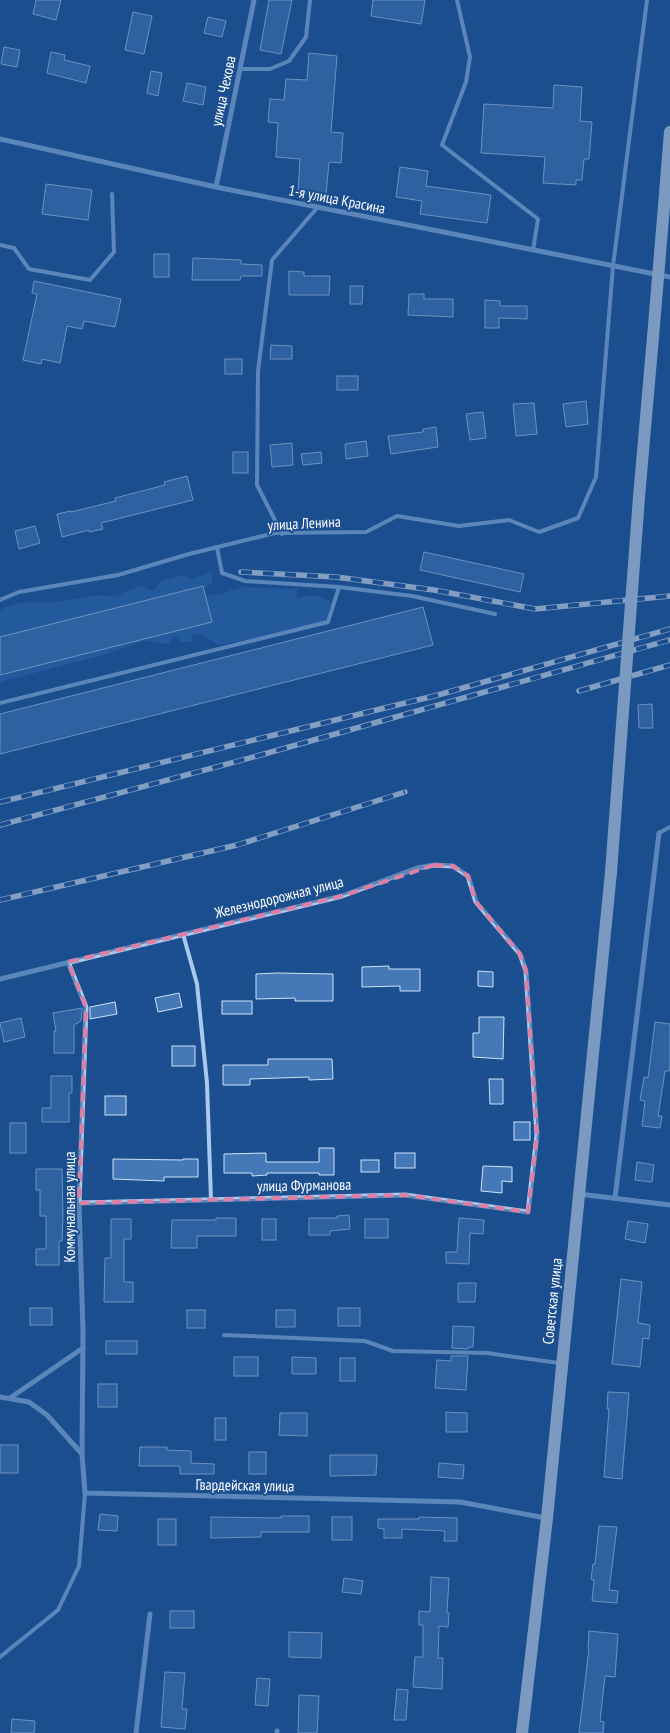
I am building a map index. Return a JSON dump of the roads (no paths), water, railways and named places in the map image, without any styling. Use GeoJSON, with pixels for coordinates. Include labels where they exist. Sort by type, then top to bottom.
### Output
{"type":"FeatureCollection","features":[{"type":"Feature","properties":{"kind":"main road","name":"Советская улица"},"geometry":{"type":"LineString","coordinates":[[522,1733],[546,1518],[611,872],[639,497],[670,132]]}},
{"type":"Feature","properties":{"kind":"street","name":"улица Чехова"},"geometry":{"type":"LineString","coordinates":[[216,188],[254,0]]}},
{"type":"Feature","properties":{"kind":"street","name":"1-я улица Красина"},"geometry":{"type":"LineString","coordinates":[[0,140],[216,188],[670,278]]}},
{"type":"Feature","properties":{"kind":"street"},"geometry":{"type":"LineString","coordinates":[[615,1198],[659,833]]}},
{"type":"Feature","properties":{"kind":"street","name":"Железнодорожная улица"},"geometry":{"type":"LineString","coordinates":[[0,979],[342,896],[417,868],[434,865],[453,866],[468,876],[476,902],[520,954],[526,970],[537,1135],[528,1212]]}},
{"type":"Feature","properties":{"kind":"street","name":"Коммунальная улица"},"geometry":{"type":"LineString","coordinates":[[68,962],[86,1007],[79,1203],[83,1348],[82,1454]]}},
{"type":"Feature","properties":{"kind":"street"},"geometry":{"type":"LineString","coordinates":[[579,1194],[670,1205]]}},
{"type":"Feature","properties":{"kind":"street","name":"улица Фурманова"},"geometry":{"type":"LineString","coordinates":[[79,1203],[405,1195],[528,1212]]}},
{"type":"Feature","properties":{"kind":"street"},"geometry":{"type":"LineString","coordinates":[[10,1398],[83,1348]]}},
{"type":"Feature","properties":{"kind":"street"},"geometry":{"type":"LineString","coordinates":[[0,1397],[29,1402],[47,1415],[82,1454],[85,1493]]}},
{"type":"Feature","properties":{"kind":"street","name":"Гвардейская улица"},"geometry":{"type":"LineString","coordinates":[[85,1493],[460,1502],[546,1518]]}},
{"type":"Feature","properties":{"kind":"street"},"geometry":{"type":"LineString","coordinates":[[136,1733],[150,1614]]}},
{"type":"Feature","properties":{"kind":"lane"},"geometry":{"type":"LineString","coordinates":[[240,68],[270,70],[289,61],[306,37],[310,0]]}},
{"type":"Feature","properties":{"kind":"lane"},"geometry":{"type":"LineString","coordinates":[[457,0],[470,57],[466,82],[442,145],[538,218],[533,250]]}},
{"type":"Feature","properties":{"kind":"lane"},"geometry":{"type":"LineString","coordinates":[[613,266],[647,0]]}},
{"type":"Feature","properties":{"kind":"lane"},"geometry":{"type":"LineString","coordinates":[[0,244],[14,248],[29,269],[90,280],[114,252],[112,194]]}},
{"type":"Feature","properties":{"kind":"lane"},"geometry":{"type":"LineString","coordinates":[[282,534],[257,485],[258,371],[272,260],[317,208]]}},
{"type":"Feature","properties":{"kind":"lane","name":"улица Ленина"},"geometry":{"type":"LineString","coordinates":[[0,600],[19,592],[118,575],[189,554],[275,533],[366,532],[397,516],[459,526],[509,520],[539,532],[578,518],[596,477],[613,266]]}},
{"type":"Feature","properties":{"kind":"lane"},"geometry":{"type":"LineString","coordinates":[[217,547],[222,573],[245,581],[339,587],[412,596],[495,614]]}},
{"type":"Feature","properties":{"kind":"lane"},"geometry":{"type":"LineString","coordinates":[[0,703],[328,622],[339,587]]}},
{"type":"Feature","properties":{"kind":"lane"},"geometry":{"type":"LineString","coordinates":[[659,833],[670,826]]}},
{"type":"Feature","properties":{"kind":"lane"},"geometry":{"type":"LineString","coordinates":[[183,934],[197,984],[207,1083],[212,1200]]}},
{"type":"Feature","properties":{"kind":"lane"},"geometry":{"type":"LineString","coordinates":[[224,1335],[365,1341],[393,1351],[487,1353],[562,1363]]}},
{"type":"Feature","properties":{"kind":"lane"},"geometry":{"type":"LineString","coordinates":[[0,1657],[58,1610],[80,1566],[85,1493]]}},
{"type":"Feature","properties":{"kind":"railway"},"geometry":{"type":"LineString","coordinates":[[241,572],[336,577],[434,590],[535,609],[670,596]]}},
{"type":"Feature","properties":{"kind":"railway"},"geometry":{"type":"LineString","coordinates":[[0,802],[438,695],[670,629]]}},
{"type":"Feature","properties":{"kind":"railway"},"geometry":{"type":"LineString","coordinates":[[0,825],[257,756],[670,640]]}},
{"type":"Feature","properties":{"kind":"railway"},"geometry":{"type":"LineString","coordinates":[[579,691],[670,665]]}},
{"type":"Feature","properties":{"kind":"railway"},"geometry":{"type":"LineString","coordinates":[[0,900],[237,845],[405,792]]}}]}
